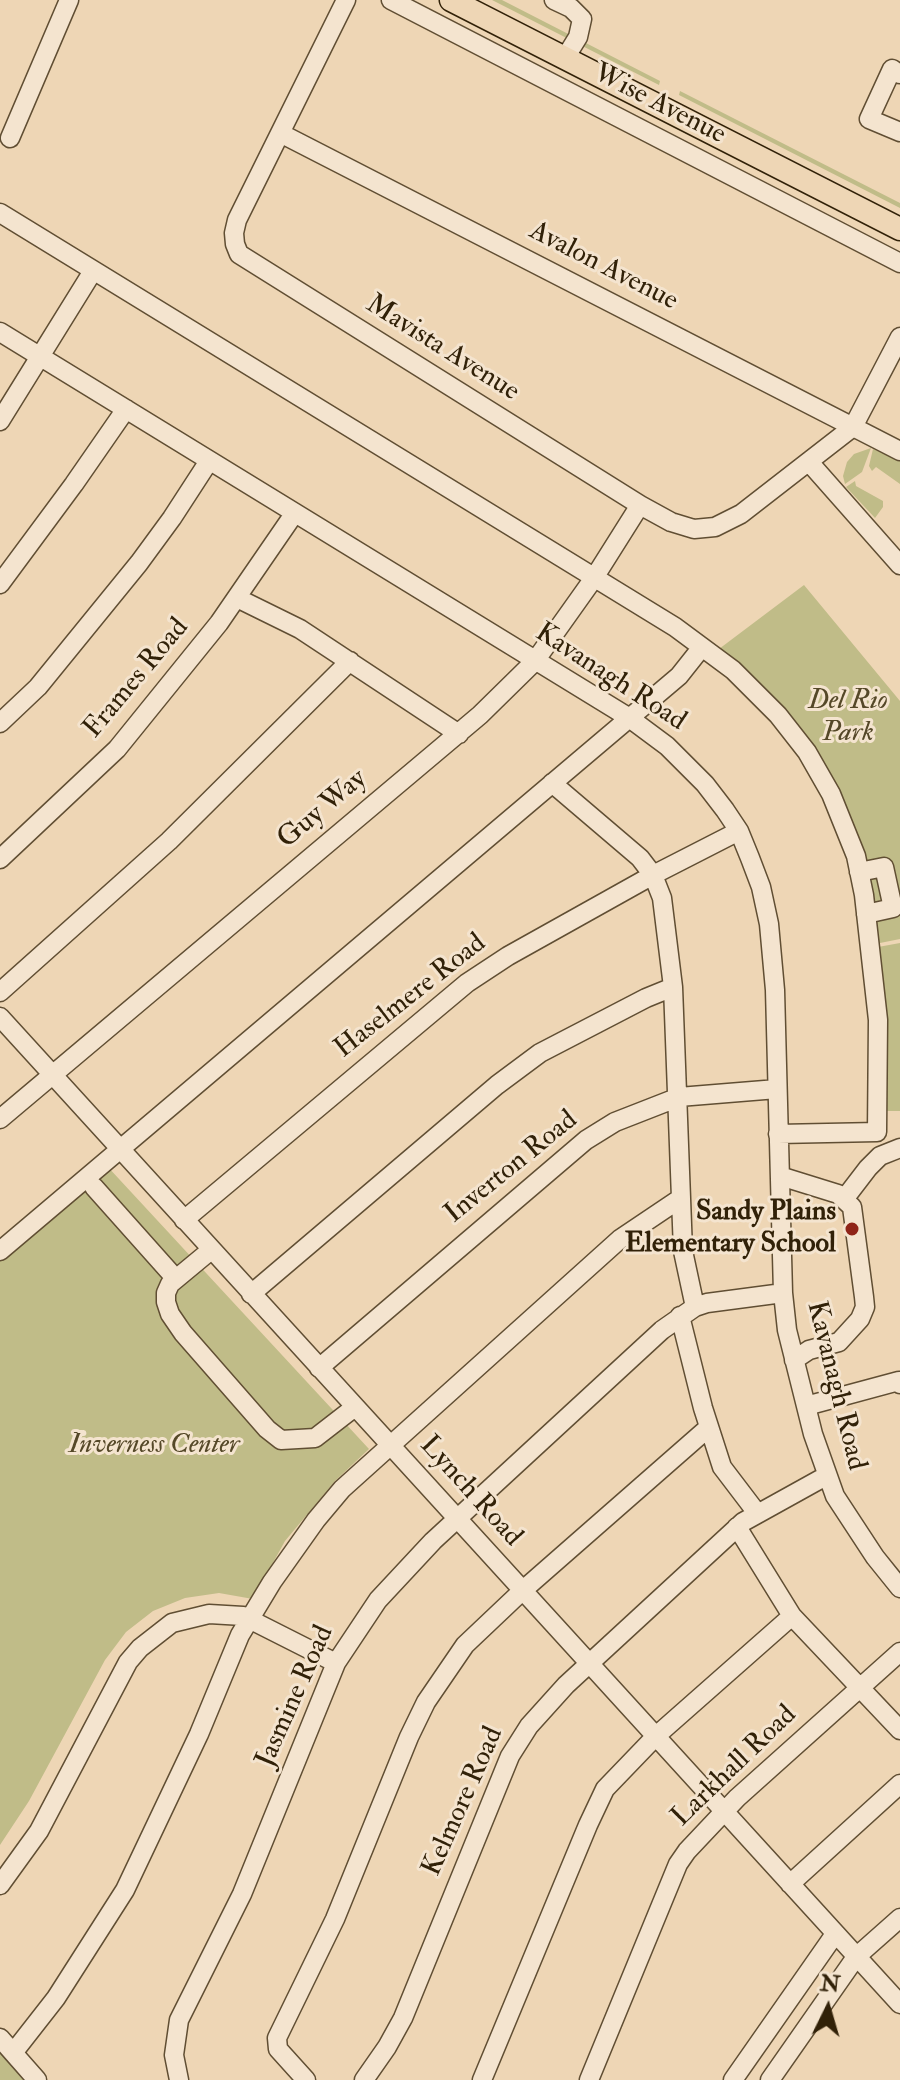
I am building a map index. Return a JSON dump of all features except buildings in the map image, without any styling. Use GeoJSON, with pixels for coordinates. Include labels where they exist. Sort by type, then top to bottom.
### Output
{"type":"FeatureCollection","features":[{"type":"Feature","properties":{"kind":"main road","name":"Wise Avenue"},"geometry":{"type":"LineString","coordinates":[[451,0],[900,229]]}},
{"type":"Feature","properties":{"kind":"street"},"geometry":{"type":"LineString","coordinates":[[10,138],[69,0]]}},
{"type":"Feature","properties":{"kind":"street","name":"Mavista Avenue"},"geometry":{"type":"LineString","coordinates":[[346,0],[237,220],[234,233],[239,254],[640,505],[682,526],[694,529],[715,527],[741,514],[853,427]]}},
{"type":"Feature","properties":{"kind":"street","name":"Wise Avenue"},"geometry":{"type":"LineString","coordinates":[[391,0],[900,263]]}},
{"type":"Feature","properties":{"kind":"street"},"geometry":{"type":"LineString","coordinates":[[554,0],[571,8],[582,19],[578,37],[565,58]]}},
{"type":"Feature","properties":{"kind":"street"},"geometry":{"type":"LineString","coordinates":[[900,74],[892,69],[869,119],[900,132]]}},
{"type":"Feature","properties":{"kind":"street","name":"Avalon Avenue"},"geometry":{"type":"LineString","coordinates":[[280,133],[900,451]]}},
{"type":"Feature","properties":{"kind":"street"},"geometry":{"type":"LineString","coordinates":[[0,213],[675,627],[733,670],[778,715],[807,752],[831,794],[856,856],[878,1020],[877,1132],[778,1134]]}},
{"type":"Feature","properties":{"kind":"street"},"geometry":{"type":"LineString","coordinates":[[0,421],[93,271]]}},
{"type":"Feature","properties":{"kind":"street","name":"Kavanagh Road"},"geometry":{"type":"LineString","coordinates":[[0,332],[628,717],[667,746],[697,775],[739,831],[761,887],[769,924],[775,990],[783,1293],[794,1360],[826,1476],[851,1523],[900,1588]]}},
{"type":"Feature","properties":{"kind":"street"},"geometry":{"type":"LineString","coordinates":[[853,427],[900,337]]}},
{"type":"Feature","properties":{"kind":"street"},"geometry":{"type":"LineString","coordinates":[[0,584],[126,409]]}},
{"type":"Feature","properties":{"kind":"street"},"geometry":{"type":"LineString","coordinates":[[0,723],[38,687],[99,613],[172,518],[209,461]]}},
{"type":"Feature","properties":{"kind":"street"},"geometry":{"type":"LineString","coordinates":[[809,462],[900,565]]}},
{"type":"Feature","properties":{"kind":"street","name":"Guy Way"},"geometry":{"type":"LineString","coordinates":[[0,1119],[459,734],[535,661],[594,578],[640,505]]}},
{"type":"Feature","properties":{"kind":"street","name":"Frames Road"},"geometry":{"type":"LineString","coordinates":[[0,859],[117,749],[237,598],[294,514]]}},
{"type":"Feature","properties":{"kind":"street"},"geometry":{"type":"LineString","coordinates":[[237,598],[300,629],[459,734]]}},
{"type":"Feature","properties":{"kind":"street"},"geometry":{"type":"LineString","coordinates":[[0,1251],[679,676],[702,647]]}},
{"type":"Feature","properties":{"kind":"street"},"geometry":{"type":"LineString","coordinates":[[0,992],[169,841],[350,661]]}},
{"type":"Feature","properties":{"kind":"street"},"geometry":{"type":"LineString","coordinates":[[552,783],[640,858],[653,875],[662,898],[673,987],[687,1312],[708,1428],[722,1467],[757,1513]]}},
{"type":"Feature","properties":{"kind":"street","name":"Haselmere Road"},"geometry":{"type":"LineString","coordinates":[[184,1220],[467,983],[508,956],[739,831]]}},
{"type":"Feature","properties":{"kind":"street"},"geometry":{"type":"LineString","coordinates":[[859,872],[884,867],[893,908],[866,914]]}},
{"type":"Feature","properties":{"kind":"street"},"geometry":{"type":"LineString","coordinates":[[251,1294],[529,1061],[581,1031],[673,987]]}},
{"type":"Feature","properties":{"kind":"street","name":"Lynch Road"},"geometry":{"type":"LineString","coordinates":[[0,1017],[900,2004]]}},
{"type":"Feature","properties":{"kind":"street","name":"Inverton Road"},"geometry":{"type":"LineString","coordinates":[[319,1368],[586,1140],[615,1122],[679,1097],[777,1089]]}},
{"type":"Feature","properties":{"kind":"street"},"geometry":{"type":"LineString","coordinates":[[845,1198],[880,1156],[900,1148]]}},
{"type":"Feature","properties":{"kind":"street"},"geometry":{"type":"LineString","coordinates":[[780,1176],[845,1198],[855,1215],[865,1307],[860,1319],[839,1342],[809,1350],[794,1360]]}},
{"type":"Feature","properties":{"kind":"street"},"geometry":{"type":"LineString","coordinates":[[94,1187],[176,1279]]}},
{"type":"Feature","properties":{"kind":"street"},"geometry":{"type":"LineString","coordinates":[[13,2053],[56,1998],[132,1879],[249,1619],[316,1520],[342,1489],[620,1239],[681,1198]]}},
{"type":"Feature","properties":{"kind":"street"},"geometry":{"type":"LineString","coordinates":[[211,1250],[176,1279],[166,1293],[170,1314],[267,1429],[281,1440],[315,1438],[355,1407]]}},
{"type":"Feature","properties":{"kind":"street","name":"Jasmine Road"},"geometry":{"type":"LineString","coordinates":[[179,2080],[174,2055],[179,2020],[242,1894],[336,1663],[388,1588],[651,1340],[687,1312],[725,1299],[783,1293]]}},
{"type":"Feature","properties":{"kind":"street"},"geometry":{"type":"LineString","coordinates":[[806,1406],[899,1381],[900,1384]]}},
{"type":"Feature","properties":{"kind":"street"},"geometry":{"type":"LineString","coordinates":[[306,2080],[278,2049],[277,2038],[335,1919],[426,1702],[465,1645],[708,1428]]}},
{"type":"Feature","properties":{"kind":"street","name":"Kelmore Road"},"geometry":{"type":"LineString","coordinates":[[364,2080],[403,2018],[510,1756],[529,1726],[566,1685],[737,1527],[826,1476]]}},
{"type":"Feature","properties":{"kind":"street"},"geometry":{"type":"LineString","coordinates":[[737,1527],[792,1616],[900,1730]]}},
{"type":"Feature","properties":{"kind":"street"},"geometry":{"type":"LineString","coordinates":[[0,1885],[39,1831],[128,1662],[140,1648],[172,1623],[224,1615],[249,1619],[336,1663]]}},
{"type":"Feature","properties":{"kind":"street"},"geometry":{"type":"LineString","coordinates":[[482,2080],[601,1798],[614,1777],[792,1616]]}},
{"type":"Feature","properties":{"kind":"street","name":"Larkhall Road"},"geometry":{"type":"LineString","coordinates":[[589,2080],[678,1864],[724,1811],[900,1652]]}},
{"type":"Feature","properties":{"kind":"street"},"geometry":{"type":"LineString","coordinates":[[790,1884],[900,1784]]}},
{"type":"Feature","properties":{"kind":"street"},"geometry":{"type":"LineString","coordinates":[[770,2080],[856,1957],[900,1918]]}},
{"type":"Feature","properties":{"kind":"street"},"geometry":{"type":"LineString","coordinates":[[733,2080],[835,1934]]}},
{"type":"Feature","properties":{"kind":"street"},"geometry":{"type":"LineString","coordinates":[[0,2038],[37,2080]]}},
{"type":"Feature","properties":{"kind":"green space"},"geometry":{"type":"Polygon","coordinates":[[[492,0],[502,0],[660,81],[659,85],[492,0]]]}},
{"type":"Feature","properties":{"kind":"green space"},"geometry":{"type":"Polygon","coordinates":[[[680,91],[900,203],[900,208],[679,95],[680,91]]]}},
{"type":"Feature","properties":{"kind":"green space"},"geometry":{"type":"Polygon","coordinates":[[[871,448],[862,472],[845,484],[843,476],[847,462],[854,454],[871,448]]]}},
{"type":"Feature","properties":{"kind":"green space"},"geometry":{"type":"Polygon","coordinates":[[[873,449],[900,460],[900,484],[876,467],[872,471],[869,466],[873,449]]]}},
{"type":"Feature","properties":{"kind":"green space"},"geometry":{"type":"Polygon","coordinates":[[[855,481],[856,486],[883,501],[883,507],[875,518],[846,487],[855,481]]]}},
{"type":"Feature","properties":{"kind":"green space","name":"Del Rio Park"},"geometry":{"type":"Polygon","coordinates":[[[804,585],[900,701],[900,939],[875,944],[819,765],[715,652],[804,585]]]}},
{"type":"Feature","properties":{"kind":"green space"},"geometry":{"type":"Polygon","coordinates":[[[900,943],[900,1111],[885,1111],[878,947],[900,943]]]}},
{"type":"Feature","properties":{"kind":"green space","name":"Inverness Center"},"geometry":{"type":"Polygon","coordinates":[[[107,1166],[369,1449],[335,1481],[285,1541],[253,1599],[219,1593],[185,1598],[153,1611],[126,1632],[105,1660],[29,1801],[0,1845],[0,1257],[107,1166]]]}},
{"type":"Feature","properties":{"kind":"green space"},"geometry":{"type":"Polygon","coordinates":[[[0,2051],[27,2080],[0,2080],[0,2051]]]}},
{"type":"Feature","properties":{"kind":"place","name":"Sandy Plains Elementary School"},"geometry":{"type":"Point","coordinates":[852,1229]}}]}
